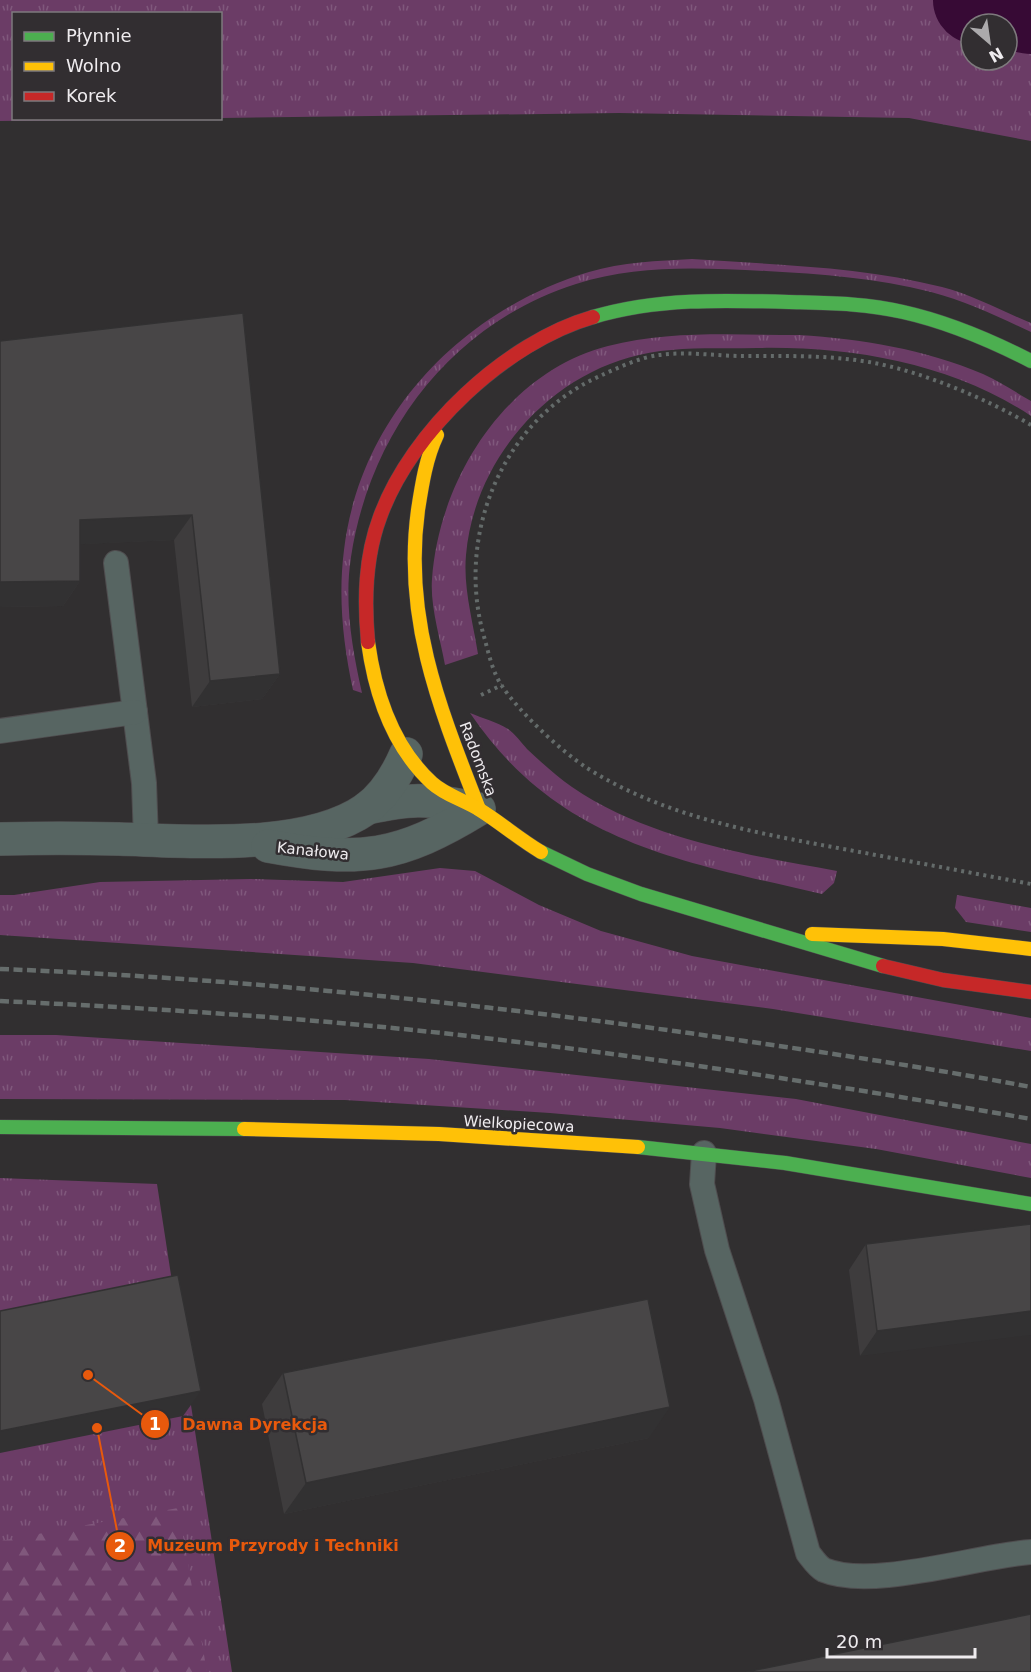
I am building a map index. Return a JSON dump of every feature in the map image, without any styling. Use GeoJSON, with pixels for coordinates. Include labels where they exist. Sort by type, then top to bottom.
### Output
{"type":"FeatureCollection","features":[{"type":"Feature","properties":{"kind":"street"},"geometry":{"type":"LineString","coordinates":[[1031,361],[953,326],[903,312],[851,304],[713,299],[673,300],[596,316],[558,330],[515,354],[478,382],[423,440],[392,486],[375,526],[366,567],[364,598],[367,637],[384,704],[406,754],[434,785],[479,809],[498,826],[564,863],[676,905],[779,933],[870,964],[932,979],[1031,992]]}},
{"type":"Feature","properties":{"kind":"street","name":"Radomska"},"geometry":{"type":"LineString","coordinates":[[448,412],[427,461],[413,552],[414,609],[421,640],[446,720],[479,809]]}},
{"type":"Feature","properties":{"kind":"street","name":"Kanałowa"},"geometry":{"type":"LineString","coordinates":[[367,808],[396,777],[406,754]]}},
{"type":"Feature","properties":{"kind":"street","name":"Kanałowa"},"geometry":{"type":"LineString","coordinates":[[0,838],[239,841],[296,834],[341,822],[367,808],[401,801],[428,799],[479,809]]}},
{"type":"Feature","properties":{"kind":"street","name":"Kanałowa"},"geometry":{"type":"LineString","coordinates":[[239,841],[308,853],[349,857],[399,849],[442,832],[479,809]]}},
{"type":"Feature","properties":{"kind":"street"},"geometry":{"type":"LineString","coordinates":[[779,933],[943,939],[1031,949]]}},
{"type":"Feature","properties":{"kind":"street","name":"Wielkopiecowa"},"geometry":{"type":"LineString","coordinates":[[0,1127],[381,1132],[704,1153],[835,1170],[1031,1204]]}},
{"type":"Feature","properties":{"kind":"lane"},"geometry":{"type":"LineString","coordinates":[[117,563],[144,783],[146,840]]}},
{"type":"Feature","properties":{"kind":"lane"},"geometry":{"type":"LineString","coordinates":[[0,731],[135,712]]}},
{"type":"Feature","properties":{"kind":"lane"},"geometry":{"type":"LineString","coordinates":[[704,1153],[702,1184],[717,1250],[766,1399],[808,1553],[822,1569],[851,1576],[880,1576],[1031,1552]]}},
{"type":"Feature","properties":{"kind":"path"},"geometry":{"type":"LineString","coordinates":[[1031,425],[920,373],[870,362],[823,357],[658,355],[599,376],[550,405],[509,456],[491,489],[479,530],[474,566],[479,620],[502,685],[557,747],[587,768],[637,796],[676,811],[741,828],[1031,884]]}},
{"type":"Feature","properties":{"kind":"green space"},"geometry":{"type":"Polygon","coordinates":[[[0,0],[1031,0],[1031,141],[909,118],[619,113],[222,118],[222,12],[12,12],[12,120],[95,120],[0,121],[0,0]]]}},
{"type":"Feature","properties":{"kind":"green space"},"geometry":{"type":"Polygon","coordinates":[[[692,259],[818,267],[911,280],[954,290],[1031,323],[1031,332],[970,305],[911,287],[870,280],[787,272],[646,270],[576,284],[532,302],[492,325],[456,354],[424,388],[398,426],[377,467],[361,511],[349,574],[350,625],[362,693],[353,690],[344,638],[341,585],[344,550],[354,501],[371,455],[395,413],[425,375],[460,341],[499,313],[543,289],[589,272],[614,266],[692,259]]]}},
{"type":"Feature","properties":{"kind":"green space"},"geometry":{"type":"Polygon","coordinates":[[[679,335],[799,335],[846,339],[892,347],[961,365],[989,377],[1031,401],[1031,416],[968,383],[934,371],[899,361],[828,350],[682,349],[639,355],[605,366],[574,382],[546,403],[521,428],[500,456],[483,487],[472,520],[465,567],[478,654],[445,665],[432,589],[437,541],[448,504],[464,468],[484,435],[509,405],[538,379],[571,359],[608,346],[679,335]]]}},
{"type":"Feature","properties":{"kind":"green space"},"geometry":{"type":"Polygon","coordinates":[[[470,713],[508,729],[532,754],[566,783],[602,805],[633,820],[734,851],[837,871],[834,883],[822,894],[671,857],[626,840],[583,819],[542,791],[505,757],[470,713]]]}},
{"type":"Feature","properties":{"kind":"green space"},"geometry":{"type":"Polygon","coordinates":[[[440,868],[475,871],[539,905],[601,931],[692,956],[1031,1018],[1031,1051],[773,1009],[413,963],[0,935],[0,895],[14,895],[100,882],[251,879],[343,882],[440,868]]]}},
{"type":"Feature","properties":{"kind":"green space"},"geometry":{"type":"Polygon","coordinates":[[[957,895],[1031,908],[1031,932],[966,922],[955,908],[957,895]]]}},
{"type":"Feature","properties":{"kind":"green space"},"geometry":{"type":"Polygon","coordinates":[[[0,1035],[56,1035],[429,1059],[796,1099],[1031,1144],[1031,1178],[876,1149],[720,1128],[550,1113],[345,1100],[0,1099],[0,1035]]]}},
{"type":"Feature","properties":{"kind":"green space"},"geometry":{"type":"Polygon","coordinates":[[[0,1178],[157,1184],[232,1672],[0,1672],[0,1178]]]}},
{"type":"Feature","properties":{"kind":"green space"},"geometry":{"type":"Polygon","coordinates":[[[178,1508],[207,1672],[0,1672],[0,1541],[178,1508]]]}},
{"type":"Feature","properties":{"kind":"building"},"geometry":{"type":"Polygon","coordinates":[[[243,313],[280,674],[210,681],[192,515],[80,520],[80,581],[0,582],[0,341],[243,313]]]}},
{"type":"Feature","properties":{"kind":"building"},"geometry":{"type":"Polygon","coordinates":[[[1031,1224],[1031,1311],[877,1331],[866,1244],[1031,1224]]]}},
{"type":"Feature","properties":{"kind":"building"},"geometry":{"type":"Polygon","coordinates":[[[178,1275],[201,1391],[0,1431],[0,1311],[178,1275]]]}},
{"type":"Feature","properties":{"kind":"building"},"geometry":{"type":"Polygon","coordinates":[[[648,1299],[670,1407],[306,1483],[283,1373],[648,1299]]]}},
{"type":"Feature","properties":{"kind":"building"},"geometry":{"type":"Polygon","coordinates":[[[1031,1614],[1031,1672],[746,1672],[1031,1614]]]}},
{"type":"Feature","properties":{"kind":"waterway"},"geometry":{"type":"LineString","coordinates":[[977,0],[1031,10]]}},
{"type":"Feature","properties":{"kind":"railway"},"geometry":{"type":"LineString","coordinates":[[0,969],[175,978],[436,1002],[696,1034],[822,1052],[1031,1087]]}},
{"type":"Feature","properties":{"kind":"railway"},"geometry":{"type":"LineString","coordinates":[[0,1001],[255,1016],[447,1034],[706,1067],[1031,1119]]}},
{"type":"Feature","properties":{"kind":"traffic: fast"},"geometry":{"type":"LineString","coordinates":[[593,317],[666,303],[764,301],[860,305],[920,316],[952,326],[1031,361]]}},
{"type":"Feature","properties":{"kind":"traffic: fast"},"geometry":{"type":"LineString","coordinates":[[541,852],[587,874],[641,894],[883,966]]}},
{"type":"Feature","properties":{"kind":"traffic: fast"},"geometry":{"type":"LineString","coordinates":[[0,1127],[244,1129]]}},
{"type":"Feature","properties":{"kind":"traffic: fast"},"geometry":{"type":"LineString","coordinates":[[638,1147],[785,1163],[1031,1204]]}},
{"type":"Feature","properties":{"kind":"traffic: slow"},"geometry":{"type":"LineString","coordinates":[[437,435],[427,462],[418,510],[415,550],[420,626],[439,699],[479,809]]}},
{"type":"Feature","properties":{"kind":"traffic: slow"},"geometry":{"type":"LineString","coordinates":[[368,642],[375,680],[388,718],[396,736],[418,769],[437,787],[480,810],[541,852]]}},
{"type":"Feature","properties":{"kind":"traffic: slow"},"geometry":{"type":"LineString","coordinates":[[812,934],[943,939],[1031,949]]}},
{"type":"Feature","properties":{"kind":"traffic: slow"},"geometry":{"type":"LineString","coordinates":[[244,1129],[439,1134],[638,1147]]}},
{"type":"Feature","properties":{"kind":"traffic: jam"},"geometry":{"type":"LineString","coordinates":[[368,642],[366,594],[371,547],[380,517],[394,485],[414,453],[438,423],[466,394],[496,369],[527,347],[560,329],[593,317]]}},
{"type":"Feature","properties":{"kind":"traffic: jam"},"geometry":{"type":"LineString","coordinates":[[883,966],[943,980],[1031,992]]}},
{"type":"Feature","properties":{"kind":"place","name":"Dawna Dyrekcja"},"geometry":{"type":"Point","coordinates":[88,1375]}},
{"type":"Feature","properties":{"kind":"place","name":"Muzeum Przyrody i Techniki"},"geometry":{"type":"Point","coordinates":[97,1428]}}]}
